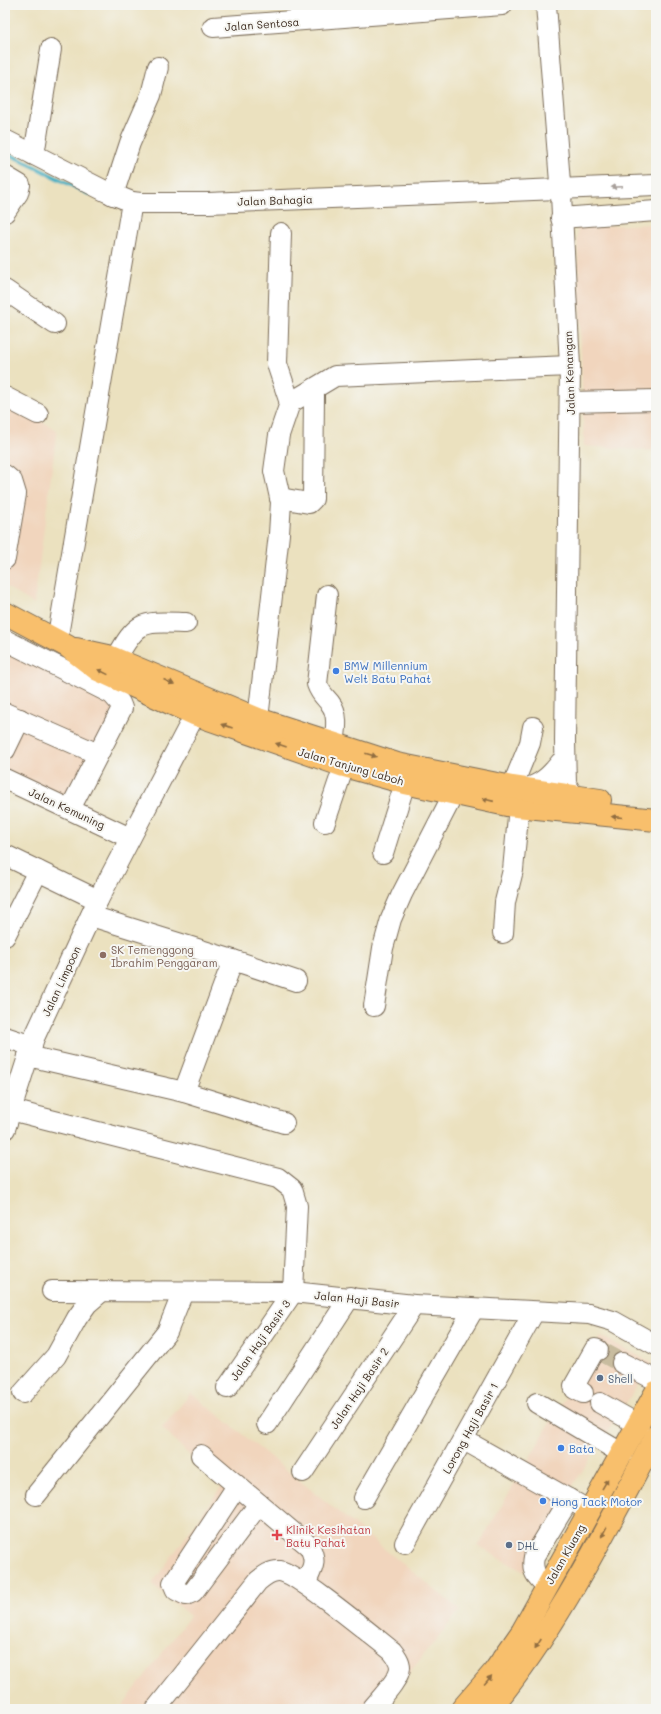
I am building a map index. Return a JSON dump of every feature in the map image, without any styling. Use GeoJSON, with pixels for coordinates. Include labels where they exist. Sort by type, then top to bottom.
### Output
{"type":"FeatureCollection","features":[{"type":"Feature","properties":{"kind":"highway","name":"Jalan Tanjung Laboh"},"geometry":{"type":"LineString","coordinates":[[8,622],[62,644],[116,660],[199,706],[258,719],[397,764],[518,794],[561,800],[656,807]]}},
{"type":"Feature","properties":{"kind":"highway","name":"Jalan Tanjung Laboh"},"geometry":{"type":"LineString","coordinates":[[62,644],[98,670],[199,706],[344,766],[454,793],[518,794]]}},
{"type":"Feature","properties":{"kind":"highway","name":"Jalan Tanjung Laboh"},"geometry":{"type":"LineString","coordinates":[[561,800],[656,820]]}},
{"type":"Feature","properties":{"kind":"highway","name":"Jalan Kluang"},"geometry":{"type":"LineString","coordinates":[[490,1709],[537,1646],[564,1603],[648,1430],[656,1392]]}},
{"type":"Feature","properties":{"kind":"highway","name":"Jalan Kluang"},"geometry":{"type":"LineString","coordinates":[[462,1709],[494,1672],[522,1632],[623,1454],[648,1430]]}},
{"type":"Feature","properties":{"kind":"street","name":"Jalan Sentosa"},"geometry":{"type":"LineString","coordinates":[[213,27],[502,5]]}},
{"type":"Feature","properties":{"kind":"street","name":"Jalan Kenangan"},"geometry":{"type":"LineString","coordinates":[[546,5],[561,203],[570,366],[565,741],[566,784],[561,800]]}},
{"type":"Feature","properties":{"kind":"street"},"geometry":{"type":"LineString","coordinates":[[34,155],[51,49]]}},
{"type":"Feature","properties":{"kind":"street"},"geometry":{"type":"LineString","coordinates":[[113,194],[130,143],[151,95],[158,67]]}},
{"type":"Feature","properties":{"kind":"street","name":"Jalan Bahagia"},"geometry":{"type":"LineString","coordinates":[[5,140],[113,194],[131,211],[208,203],[561,203]]}},
{"type":"Feature","properties":{"kind":"street"},"geometry":{"type":"LineString","coordinates":[[5,176],[20,185],[18,193],[5,212]]}},
{"type":"Feature","properties":{"kind":"street"},"geometry":{"type":"LineString","coordinates":[[561,203],[656,185]]}},
{"type":"Feature","properties":{"kind":"street"},"geometry":{"type":"LineString","coordinates":[[561,203],[656,211]]}},
{"type":"Feature","properties":{"kind":"street"},"geometry":{"type":"LineString","coordinates":[[62,644],[131,211]]}},
{"type":"Feature","properties":{"kind":"street"},"geometry":{"type":"LineString","coordinates":[[258,719],[279,534],[280,498],[274,471],[279,435],[290,403],[277,364],[281,233]]}},
{"type":"Feature","properties":{"kind":"street"},"geometry":{"type":"LineString","coordinates":[[5,290],[55,324]]}},
{"type":"Feature","properties":{"kind":"street"},"geometry":{"type":"LineString","coordinates":[[290,403],[335,376],[570,366]]}},
{"type":"Feature","properties":{"kind":"street"},"geometry":{"type":"LineString","coordinates":[[280,498],[309,503],[313,499],[314,395]]}},
{"type":"Feature","properties":{"kind":"street"},"geometry":{"type":"LineString","coordinates":[[5,397],[38,414]]}},
{"type":"Feature","properties":{"kind":"street"},"geometry":{"type":"LineString","coordinates":[[570,402],[656,400]]}},
{"type":"Feature","properties":{"kind":"street"},"geometry":{"type":"LineString","coordinates":[[5,475],[12,480],[16,494],[7,532],[5,560]]}},
{"type":"Feature","properties":{"kind":"street"},"geometry":{"type":"LineString","coordinates":[[327,595],[317,684],[319,692],[330,702],[336,715],[334,744]]}},
{"type":"Feature","properties":{"kind":"street"},"geometry":{"type":"LineString","coordinates":[[116,660],[129,636],[137,628],[154,622],[186,623]]}},
{"type":"Feature","properties":{"kind":"street"},"geometry":{"type":"LineString","coordinates":[[5,640],[112,694],[117,698],[122,708],[70,809]]}},
{"type":"Feature","properties":{"kind":"street","name":"Jalan Limpoon"},"geometry":{"type":"LineString","coordinates":[[8,1119],[30,1051],[94,908],[199,706]]}},
{"type":"Feature","properties":{"kind":"street"},"geometry":{"type":"LineString","coordinates":[[5,750],[13,716],[98,754]]}},
{"type":"Feature","properties":{"kind":"street"},"geometry":{"type":"LineString","coordinates":[[504,933],[505,902],[513,870],[518,794],[533,727]]}},
{"type":"Feature","properties":{"kind":"street","name":"Jalan Kenangan"},"geometry":{"type":"LineString","coordinates":[[561,800],[561,762],[565,741]]}},
{"type":"Feature","properties":{"kind":"street"},"geometry":{"type":"LineString","coordinates":[[518,794],[545,780],[561,762]]}},
{"type":"Feature","properties":{"kind":"street"},"geometry":{"type":"LineString","coordinates":[[326,822],[344,766]]}},
{"type":"Feature","properties":{"kind":"street","name":"Jalan Kemuning"},"geometry":{"type":"LineString","coordinates":[[5,779],[130,838]]}},
{"type":"Feature","properties":{"kind":"street"},"geometry":{"type":"LineString","coordinates":[[383,853],[405,782]]}},
{"type":"Feature","properties":{"kind":"street"},"geometry":{"type":"LineString","coordinates":[[374,1006],[383,948],[391,919],[402,894],[454,793]]}},
{"type":"Feature","properties":{"kind":"street"},"geometry":{"type":"LineString","coordinates":[[5,855],[38,871],[94,908],[233,960],[296,981]]}},
{"type":"Feature","properties":{"kind":"street"},"geometry":{"type":"LineString","coordinates":[[5,936],[38,871]]}},
{"type":"Feature","properties":{"kind":"street"},"geometry":{"type":"LineString","coordinates":[[184,1092],[233,960]]}},
{"type":"Feature","properties":{"kind":"street"},"geometry":{"type":"LineString","coordinates":[[5,1037],[30,1051],[184,1092],[284,1123]]}},
{"type":"Feature","properties":{"kind":"street"},"geometry":{"type":"LineString","coordinates":[[8,1119],[271,1176],[285,1182],[295,1196],[297,1206],[293,1292]]}},
{"type":"Feature","properties":{"kind":"street","name":"Jalan Haji Basir"},"geometry":{"type":"LineString","coordinates":[[52,1291],[293,1292],[473,1310],[589,1314],[613,1321],[656,1345]]}},
{"type":"Feature","properties":{"kind":"street"},"geometry":{"type":"LineString","coordinates":[[23,1393],[56,1356],[76,1318],[87,1304],[101,1292]]}},
{"type":"Feature","properties":{"kind":"street"},"geometry":{"type":"LineString","coordinates":[[36,1495],[166,1332],[183,1292]]}},
{"type":"Feature","properties":{"kind":"street","name":"Jalan Haji Basir 3"},"geometry":{"type":"LineString","coordinates":[[227,1388],[293,1292]]}},
{"type":"Feature","properties":{"kind":"street"},"geometry":{"type":"LineString","coordinates":[[267,1424],[350,1297]]}},
{"type":"Feature","properties":{"kind":"street","name":"Jalan Haji Basir 2"},"geometry":{"type":"LineString","coordinates":[[303,1472],[414,1305]]}},
{"type":"Feature","properties":{"kind":"street"},"geometry":{"type":"LineString","coordinates":[[364,1498],[473,1310]]}},
{"type":"Feature","properties":{"kind":"street","name":"Lorong Haji Basir 1"},"geometry":{"type":"LineString","coordinates":[[405,1543],[464,1440],[534,1312]]}},
{"type":"Feature","properties":{"kind":"street"},"geometry":{"type":"LineString","coordinates":[[583,1393],[575,1389],[574,1386],[595,1349],[598,1350]]}},
{"type":"Feature","properties":{"kind":"street"},"geometry":{"type":"LineString","coordinates":[[622,1363],[656,1380]]}},
{"type":"Feature","properties":{"kind":"street"},"geometry":{"type":"LineString","coordinates":[[600,1402],[648,1430]]}},
{"type":"Feature","properties":{"kind":"street"},"geometry":{"type":"LineString","coordinates":[[537,1403],[623,1454]]}},
{"type":"Feature","properties":{"kind":"street"},"geometry":{"type":"LineString","coordinates":[[464,1440],[590,1511]]}},
{"type":"Feature","properties":{"kind":"street"},"geometry":{"type":"LineString","coordinates":[[201,1455],[309,1546],[314,1555],[314,1565],[305,1584]]}},
{"type":"Feature","properties":{"kind":"street"},"geometry":{"type":"LineString","coordinates":[[237,1486],[173,1582],[176,1590],[186,1595],[193,1592],[259,1504]]}},
{"type":"Feature","properties":{"kind":"street"},"geometry":{"type":"LineString","coordinates":[[547,1586],[535,1576],[532,1566],[534,1557],[568,1499]]}},
{"type":"Feature","properties":{"kind":"street"},"geometry":{"type":"LineString","coordinates":[[223,1508],[244,1524]]}},
{"type":"Feature","properties":{"kind":"street"},"geometry":{"type":"LineString","coordinates":[[156,1709],[258,1581],[268,1574],[278,1571],[288,1573],[305,1584],[392,1651],[398,1659],[400,1667],[398,1676],[372,1709]]}},
{"type":"Feature","properties":{"kind":"shaded area"},"geometry":{"type":"Polygon","coordinates":[[[656,224],[656,451],[584,446],[577,227],[656,224]]]}},
{"type":"Feature","properties":{"kind":"shaded area"},"geometry":{"type":"Polygon","coordinates":[[[5,402],[57,430],[34,604],[5,586],[5,402]]]}},
{"type":"Feature","properties":{"kind":"shaded area"},"geometry":{"type":"Polygon","coordinates":[[[5,637],[123,700],[71,815],[5,784],[5,742],[16,721],[5,717],[5,637]]]}},
{"type":"Feature","properties":{"kind":"shaded area"},"geometry":{"type":"Polygon","coordinates":[[[601,1336],[652,1363],[568,1493],[524,1572],[478,1546],[601,1336]]]}},
{"type":"Feature","properties":{"kind":"shaded area","name":"Klinik Kesihatan Batu Pahat"},"geometry":{"type":"Polygon","coordinates":[[[191,1393],[460,1610],[380,1709],[120,1709],[190,1616],[152,1584],[221,1487],[162,1428],[191,1393]]]}},
{"type":"Feature","properties":{"kind":"waterway"},"geometry":{"type":"LineString","coordinates":[[5,152],[89,194]]}},
{"type":"Feature","properties":{"kind":"tunnel"},"geometry":{"type":"LineString","coordinates":[[598,1350],[622,1363]]}},
{"type":"Feature","properties":{"kind":"place","name":"BMW Millennium Welt Batu Pahat"},"geometry":{"type":"Point","coordinates":[336,671]}},
{"type":"Feature","properties":{"kind":"place","name":"SK Temenggong Ibrahim Penggaram"},"geometry":{"type":"Point","coordinates":[103,955]}},
{"type":"Feature","properties":{"kind":"place","name":"Shell"},"geometry":{"type":"Point","coordinates":[600,1378]}},
{"type":"Feature","properties":{"kind":"place","name":"Bata"},"geometry":{"type":"Point","coordinates":[561,1448]}},
{"type":"Feature","properties":{"kind":"place","name":"Hong Tack Motor"},"geometry":{"type":"Point","coordinates":[543,1501]}},
{"type":"Feature","properties":{"kind":"place","name":"Klinik Kesihatan Batu Pahat"},"geometry":{"type":"Point","coordinates":[277,1535]}},
{"type":"Feature","properties":{"kind":"place","name":"DHL"},"geometry":{"type":"Point","coordinates":[509,1545]}}]}
